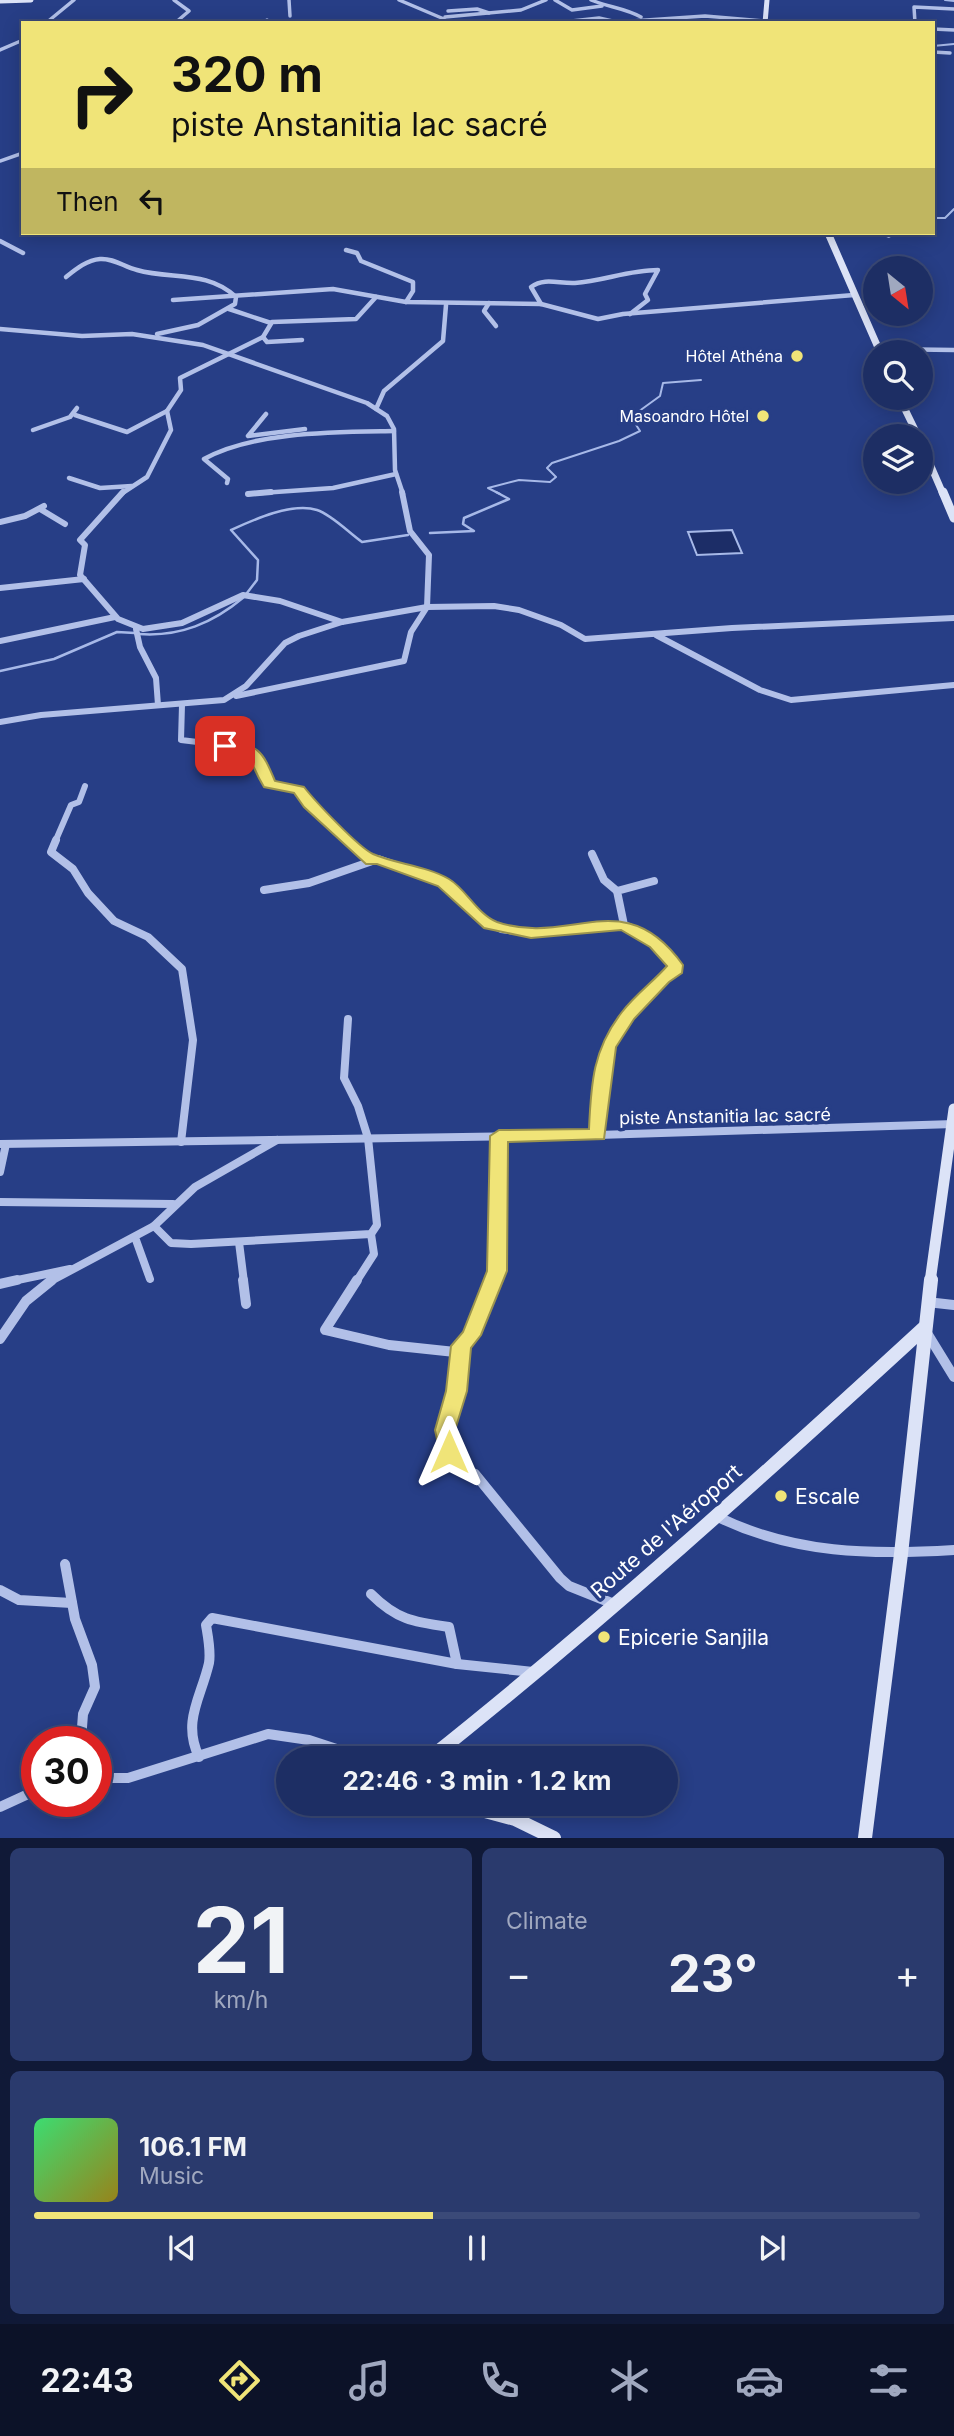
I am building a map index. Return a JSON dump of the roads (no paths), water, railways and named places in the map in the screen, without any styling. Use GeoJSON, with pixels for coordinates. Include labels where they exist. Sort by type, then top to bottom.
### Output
{"type":"FeatureCollection","features":[{"type":"Feature","properties":{"kind":"main road"},"geometry":{"type":"LineString","coordinates":[[0,1],[31,0]]}},
{"type":"Feature","properties":{"kind":"main road"},"geometry":{"type":"LineString","coordinates":[[765,21],[766,0]]}},
{"type":"Feature","properties":{"kind":"main road"},"geometry":{"type":"LineString","coordinates":[[829,235],[876,340]]}},
{"type":"Feature","properties":{"kind":"main road"},"geometry":{"type":"LineString","coordinates":[[933,470],[954,518]]}},
{"type":"Feature","properties":{"kind":"main road"},"geometry":{"type":"LineString","coordinates":[[865,1833],[901,1554],[927,1302],[954,1109]]}},
{"type":"Feature","properties":{"kind":"main road","name":"Route de l'Aéroport"},"geometry":{"type":"LineString","coordinates":[[444,1746],[503,1696],[537,1673],[718,1517],[924,1328]]}},
{"type":"Feature","properties":{"kind":"main road"},"geometry":{"type":"LineString","coordinates":[[504,1816],[554,1838]]}},
{"type":"Feature","properties":{"kind":"street"},"geometry":{"type":"LineString","coordinates":[[48,21],[74,0]]}},
{"type":"Feature","properties":{"kind":"street"},"geometry":{"type":"LineString","coordinates":[[174,0],[189,11],[178,21]]}},
{"type":"Feature","properties":{"kind":"street"},"geometry":{"type":"LineString","coordinates":[[289,0],[290,16]]}},
{"type":"Feature","properties":{"kind":"street"},"geometry":{"type":"LineString","coordinates":[[399,0],[444,20],[520,9],[546,0]]}},
{"type":"Feature","properties":{"kind":"street"},"geometry":{"type":"LineString","coordinates":[[555,0],[572,10],[603,6],[625,8],[645,18]]}},
{"type":"Feature","properties":{"kind":"street"},"geometry":{"type":"LineString","coordinates":[[591,0],[603,6]]}},
{"type":"Feature","properties":{"kind":"street"},"geometry":{"type":"LineString","coordinates":[[444,20],[453,2]]}},
{"type":"Feature","properties":{"kind":"street"},"geometry":{"type":"LineString","coordinates":[[915,21],[914,7],[954,9]]}},
{"type":"Feature","properties":{"kind":"street"},"geometry":{"type":"LineString","coordinates":[[448,11],[477,9],[493,13]]}},
{"type":"Feature","properties":{"kind":"street"},"geometry":{"type":"LineString","coordinates":[[616,21],[705,16],[755,21]]}},
{"type":"Feature","properties":{"kind":"street"},"geometry":{"type":"LineString","coordinates":[[571,21],[599,18],[605,21]]}},
{"type":"Feature","properties":{"kind":"street"},"geometry":{"type":"LineString","coordinates":[[935,29],[954,30]]}},
{"type":"Feature","properties":{"kind":"street"},"geometry":{"type":"LineString","coordinates":[[0,50],[21,41]]}},
{"type":"Feature","properties":{"kind":"street"},"geometry":{"type":"LineString","coordinates":[[935,52],[950,52]]}},
{"type":"Feature","properties":{"kind":"street"},"geometry":{"type":"LineString","coordinates":[[0,161],[21,154]]}},
{"type":"Feature","properties":{"kind":"street"},"geometry":{"type":"LineString","coordinates":[[0,242],[23,253]]}},
{"type":"Feature","properties":{"kind":"street"},"geometry":{"type":"LineString","coordinates":[[346,250],[357,253],[361,261],[412,282],[413,291],[406,302]]}},
{"type":"Feature","properties":{"kind":"street"},"geometry":{"type":"LineString","coordinates":[[66,276],[86,263],[107,258],[138,271],[186,274],[223,283],[236,297]]}},
{"type":"Feature","properties":{"kind":"street"},"geometry":{"type":"LineString","coordinates":[[541,303],[531,287],[539,282],[579,283],[591,277],[658,270],[645,293],[648,300],[626,314]]}},
{"type":"Feature","properties":{"kind":"street"},"geometry":{"type":"LineString","coordinates":[[173,300],[313,289],[446,305],[541,303],[598,319],[626,314],[854,295]]}},
{"type":"Feature","properties":{"kind":"street"},"geometry":{"type":"LineString","coordinates":[[0,329],[82,336],[180,331],[229,309],[235,304],[236,297]]}},
{"type":"Feature","properties":{"kind":"street"},"geometry":{"type":"LineString","coordinates":[[229,309],[271,323],[356,319],[376,297]]}},
{"type":"Feature","properties":{"kind":"street"},"geometry":{"type":"LineString","coordinates":[[489,303],[484,311],[496,326]]}},
{"type":"Feature","properties":{"kind":"street"},"geometry":{"type":"LineString","coordinates":[[376,409],[382,390],[405,376],[443,342],[448,329],[443,316],[446,305]]}},
{"type":"Feature","properties":{"kind":"street"},"geometry":{"type":"LineString","coordinates":[[33,430],[75,415],[127,432],[167,411],[181,390],[180,378],[251,340],[263,337],[270,330],[268,324],[271,323]]}},
{"type":"Feature","properties":{"kind":"street"},"geometry":{"type":"LineString","coordinates":[[0,722],[41,715],[158,705],[208,704],[325,675],[404,661],[407,645],[420,614],[427,607],[429,555],[410,531],[408,511],[396,474],[394,431],[387,416],[367,403],[203,345],[132,334]]}},
{"type":"Feature","properties":{"kind":"street"},"geometry":{"type":"LineString","coordinates":[[263,337],[267,342],[302,340]]}},
{"type":"Feature","properties":{"kind":"street"},"geometry":{"type":"LineString","coordinates":[[933,350],[954,350]]}},
{"type":"Feature","properties":{"kind":"street"},"geometry":{"type":"LineString","coordinates":[[75,415],[77,408]]}},
{"type":"Feature","properties":{"kind":"street"},"geometry":{"type":"LineString","coordinates":[[167,411],[171,430],[147,477],[132,486],[80,540],[85,545],[80,575],[103,606],[115,617],[136,629],[151,631],[195,618],[240,594],[301,608],[342,622]]}},
{"type":"Feature","properties":{"kind":"street"},"geometry":{"type":"LineString","coordinates":[[266,414],[248,436],[305,429]]}},
{"type":"Feature","properties":{"kind":"street"},"geometry":{"type":"LineString","coordinates":[[227,483],[228,479],[204,459],[226,449],[256,442],[332,432],[394,431]]}},
{"type":"Feature","properties":{"kind":"street"},"geometry":{"type":"LineString","coordinates":[[256,442],[260,436]]}},
{"type":"Feature","properties":{"kind":"street"},"geometry":{"type":"LineString","coordinates":[[248,494],[333,488],[396,474]]}},
{"type":"Feature","properties":{"kind":"street"},"geometry":{"type":"LineString","coordinates":[[69,478],[100,488],[132,486]]}},
{"type":"Feature","properties":{"kind":"street"},"geometry":{"type":"LineString","coordinates":[[0,522],[42,507],[65,524]]}},
{"type":"Feature","properties":{"kind":"street"},"geometry":{"type":"LineString","coordinates":[[0,588],[85,579]]}},
{"type":"Feature","properties":{"kind":"street"},"geometry":{"type":"LineString","coordinates":[[232,696],[246,686],[285,643],[342,622],[427,607],[494,606],[519,610],[561,625],[585,639],[732,628],[954,618]]}},
{"type":"Feature","properties":{"kind":"street"},"geometry":{"type":"LineString","coordinates":[[0,641],[115,617]]}},
{"type":"Feature","properties":{"kind":"street"},"geometry":{"type":"LineString","coordinates":[[136,629],[140,647],[156,678],[158,705]]}},
{"type":"Feature","properties":{"kind":"street"},"geometry":{"type":"LineString","coordinates":[[656,635],[760,690],[791,700],[954,685]]}},
{"type":"Feature","properties":{"kind":"street"},"geometry":{"type":"LineString","coordinates":[[181,705],[181,740],[247,748],[258,757],[269,784],[299,790],[309,804],[372,860]]}},
{"type":"Feature","properties":{"kind":"street"},"geometry":{"type":"LineString","coordinates":[[85,786],[79,802],[71,805],[57,831],[51,852],[73,869],[88,893],[114,921],[148,937],[182,969],[193,1040],[181,1142]]}},
{"type":"Feature","properties":{"kind":"street"},"geometry":{"type":"LineString","coordinates":[[592,855],[601,866],[601,876],[611,889],[617,891],[654,881]]}},
{"type":"Feature","properties":{"kind":"street"},"geometry":{"type":"LineString","coordinates":[[264,890],[309,883],[378,859],[444,882],[457,892],[481,919],[500,929],[531,933],[624,925],[656,943],[676,970],[663,978],[637,1006],[607,1047],[599,1092],[598,1135]]}},
{"type":"Feature","properties":{"kind":"street"},"geometry":{"type":"LineString","coordinates":[[617,891],[624,925]]}},
{"type":"Feature","properties":{"kind":"street"},"geometry":{"type":"LineString","coordinates":[[348,1018],[344,1078],[358,1106],[368,1138],[377,1225],[371,1234],[374,1254],[325,1330],[372,1344],[421,1351],[455,1352],[471,1335],[497,1271],[499,1136]]}},
{"type":"Feature","properties":{"kind":"street","name":"piste Anstanitia lac sacré"},"geometry":{"type":"LineString","coordinates":[[3,1144],[598,1135],[953,1124]]}},
{"type":"Feature","properties":{"kind":"street"},"geometry":{"type":"LineString","coordinates":[[0,1339],[6,1336],[17,1311],[33,1293],[136,1240],[154,1226],[173,1204],[217,1171],[277,1139]]}},
{"type":"Feature","properties":{"kind":"street"},"geometry":{"type":"LineString","coordinates":[[0,1172],[3,1144]]}},
{"type":"Feature","properties":{"kind":"street"},"geometry":{"type":"LineString","coordinates":[[0,1202],[173,1204]]}},
{"type":"Feature","properties":{"kind":"street"},"geometry":{"type":"LineString","coordinates":[[154,1226],[171,1243],[371,1234]]}},
{"type":"Feature","properties":{"kind":"street"},"geometry":{"type":"LineString","coordinates":[[136,1240],[149,1279]]}},
{"type":"Feature","properties":{"kind":"street"},"geometry":{"type":"LineString","coordinates":[[239,1242],[246,1304]]}},
{"type":"Feature","properties":{"kind":"street"},"geometry":{"type":"LineString","coordinates":[[0,1284],[81,1267]]}},
{"type":"Feature","properties":{"kind":"street"},"geometry":{"type":"LineString","coordinates":[[927,1302],[954,1304]]}},
{"type":"Feature","properties":{"kind":"street"},"geometry":{"type":"LineString","coordinates":[[924,1328],[954,1377]]}},
{"type":"Feature","properties":{"kind":"street"},"geometry":{"type":"LineString","coordinates":[[461,1346],[457,1391],[445,1430],[455,1466],[475,1474],[569,1586],[614,1604]]}},
{"type":"Feature","properties":{"kind":"street"},"geometry":{"type":"LineString","coordinates":[[718,1517],[747,1534],[769,1541],[852,1552],[901,1554],[954,1550]]}},
{"type":"Feature","properties":{"kind":"street"},"geometry":{"type":"LineString","coordinates":[[65,1564],[82,1645],[92,1665],[95,1687],[83,1714],[82,1726]]}},
{"type":"Feature","properties":{"kind":"street"},"geometry":{"type":"LineString","coordinates":[[0,1590],[19,1600],[72,1603]]}},
{"type":"Feature","properties":{"kind":"street"},"geometry":{"type":"LineString","coordinates":[[371,1594],[386,1609],[408,1621],[449,1627],[457,1664]]}},
{"type":"Feature","properties":{"kind":"street"},"geometry":{"type":"LineString","coordinates":[[199,1756],[188,1732],[191,1707],[208,1667],[206,1625],[212,1618],[457,1664],[537,1673]]}},
{"type":"Feature","properties":{"kind":"street"},"geometry":{"type":"LineString","coordinates":[[112,1778],[128,1778],[268,1734],[309,1740],[327,1746]]}},
{"type":"Feature","properties":{"kind":"street"},"geometry":{"type":"LineString","coordinates":[[0,1807],[21,1797]]}},
{"type":"Feature","properties":{"kind":"water"},"geometry":{"type":"Polygon","coordinates":[[[732,530],[742,553],[697,555],[688,532],[732,530]]]}},
{"type":"Feature","properties":{"kind":"waterway"},"geometry":{"type":"LineString","coordinates":[[945,0],[954,1]]}},
{"type":"Feature","properties":{"kind":"waterway"},"geometry":{"type":"LineString","coordinates":[[935,46],[954,44]]}},
{"type":"Feature","properties":{"kind":"waterway"},"geometry":{"type":"LineString","coordinates":[[935,218],[945,218],[954,209]]}},
{"type":"Feature","properties":{"kind":"waterway"},"geometry":{"type":"LineString","coordinates":[[884,235],[892,235]]}},
{"type":"Feature","properties":{"kind":"waterway"},"geometry":{"type":"LineString","coordinates":[[496,492],[488,488],[519,480],[550,482],[556,477],[547,468],[552,463],[619,441],[640,431],[631,417],[660,396],[663,383],[701,380]]}},
{"type":"Feature","properties":{"kind":"waterway"},"geometry":{"type":"LineString","coordinates":[[430,533],[474,531],[463,524],[464,518],[509,499],[496,492]]}},
{"type":"Feature","properties":{"kind":"waterway"},"geometry":{"type":"LineString","coordinates":[[496,492],[500,494]]}},
{"type":"Feature","properties":{"kind":"waterway"},"geometry":{"type":"LineString","coordinates":[[247,593],[257,580],[258,560],[231,530],[261,517],[285,510],[307,508],[328,516],[362,542],[408,535]]}},
{"type":"Feature","properties":{"kind":"waterway"},"geometry":{"type":"LineString","coordinates":[[139,634],[168,633],[195,626],[220,614],[244,597]]}},
{"type":"Feature","properties":{"kind":"waterway"},"geometry":{"type":"LineString","coordinates":[[0,671],[54,659],[117,632],[135,633]]}},
{"type":"Feature","properties":{"kind":"place","name":"Hôtel Athéna"},"geometry":{"type":"Point","coordinates":[797,356]}},
{"type":"Feature","properties":{"kind":"place","name":"Masoandro Hôtel"},"geometry":{"type":"Point","coordinates":[763,416]}},
{"type":"Feature","properties":{"kind":"place","name":"Escale"},"geometry":{"type":"Point","coordinates":[781,1496]}},
{"type":"Feature","properties":{"kind":"place","name":"Epicerie Sanjila"},"geometry":{"type":"Point","coordinates":[604,1637]}}]}
